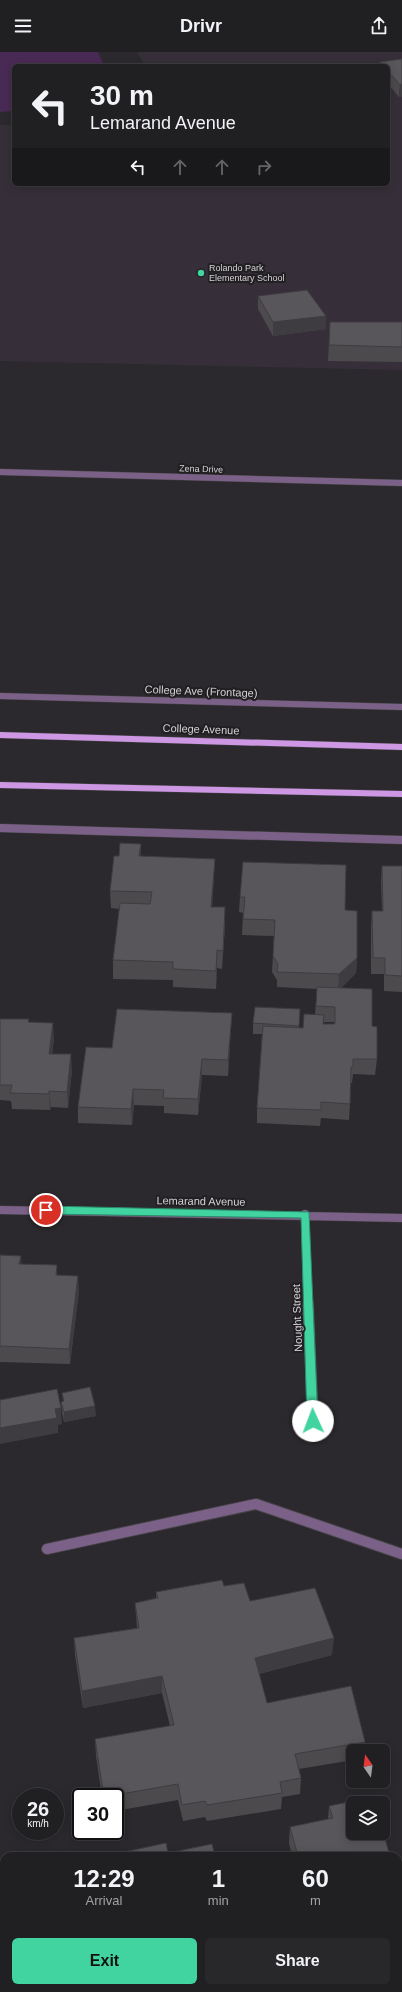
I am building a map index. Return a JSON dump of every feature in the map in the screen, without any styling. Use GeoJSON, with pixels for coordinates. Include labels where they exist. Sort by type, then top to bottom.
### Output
{"type":"FeatureCollection","features":[{"type":"Feature","properties":{"kind":"main road","name":"College Avenue"},"geometry":{"type":"LineString","coordinates":[[0,735],[402,747]]}},
{"type":"Feature","properties":{"kind":"main road"},"geometry":{"type":"LineString","coordinates":[[0,785],[402,794]]}},
{"type":"Feature","properties":{"kind":"street","name":"Zena Drive"},"geometry":{"type":"LineString","coordinates":[[0,472],[402,483]]}},
{"type":"Feature","properties":{"kind":"street","name":"College Ave (Frontage)"},"geometry":{"type":"LineString","coordinates":[[0,696],[402,707]]}},
{"type":"Feature","properties":{"kind":"street"},"geometry":{"type":"LineString","coordinates":[[0,828],[402,840]]}},
{"type":"Feature","properties":{"kind":"street","name":"Lemarand Avenue"},"geometry":{"type":"LineString","coordinates":[[0,1210],[305,1214],[402,1218]]}},
{"type":"Feature","properties":{"kind":"street","name":"Nought Street"},"geometry":{"type":"LineString","coordinates":[[305,1214],[313,1421]]}},
{"type":"Feature","properties":{"kind":"street"},"geometry":{"type":"LineString","coordinates":[[47,1549],[256,1504],[402,1554]]}},
{"type":"Feature","properties":{"kind":"shaded area"},"geometry":{"type":"Polygon","coordinates":[[[0,52],[98,52],[103,64],[12,64],[12,111],[0,112],[0,52]]]}},
{"type":"Feature","properties":{"kind":"shaded area","name":"Rolando Park Elementary School"},"geometry":{"type":"Polygon","coordinates":[[[137,52],[402,52],[402,370],[0,361],[0,125],[12,125],[12,186],[390,186],[390,64],[144,64],[137,52]]]}},
{"type":"Feature","properties":{"kind":"building"},"geometry":{"type":"Polygon","coordinates":[[[402,59],[402,84],[400,85],[390,73],[390,64],[382,64],[380,62],[402,59]]]}},
{"type":"Feature","properties":{"kind":"building"},"geometry":{"type":"Polygon","coordinates":[[[307,290],[326,316],[273,322],[258,296],[307,290]]]}},
{"type":"Feature","properties":{"kind":"building"},"geometry":{"type":"Polygon","coordinates":[[[330,322],[402,322],[402,347],[329,345],[330,322]]]}},
{"type":"Feature","properties":{"kind":"building"},"geometry":{"type":"Polygon","coordinates":[[[120,843],[141,844],[139,856],[215,859],[211,907],[225,907],[223,951],[217,950],[216,971],[173,969],[173,962],[113,960],[120,903],[150,904],[152,892],[110,891],[114,856],[119,856],[120,843]]]}},
{"type":"Feature","properties":{"kind":"building"},"geometry":{"type":"Polygon","coordinates":[[[243,862],[346,865],[345,910],[357,911],[357,958],[339,974],[277,972],[278,964],[273,956],[275,920],[243,919],[245,897],[240,897],[243,862]]]}},
{"type":"Feature","properties":{"kind":"building"},"geometry":{"type":"Polygon","coordinates":[[[382,866],[402,866],[402,976],[385,975],[385,958],[373,958],[372,911],[383,911],[382,866]]]}},
{"type":"Feature","properties":{"kind":"building"},"geometry":{"type":"Polygon","coordinates":[[[317,987],[372,989],[372,1026],[377,1027],[377,1059],[353,1059],[353,1067],[351,1067],[350,1104],[321,1102],[321,1110],[257,1108],[263,1026],[303,1028],[304,1014],[324,1015],[323,1024],[335,1024],[335,1007],[316,1006],[317,987]]]}},
{"type":"Feature","properties":{"kind":"building"},"geometry":{"type":"Polygon","coordinates":[[[255,1007],[300,1009],[299,1026],[253,1023],[255,1007]]]}},
{"type":"Feature","properties":{"kind":"building"},"geometry":{"type":"Polygon","coordinates":[[[117,1009],[232,1013],[228,1060],[202,1059],[198,1099],[163,1098],[164,1090],[133,1089],[131,1109],[78,1107],[86,1047],[112,1048],[117,1009]]]}},
{"type":"Feature","properties":{"kind":"building"},"geometry":{"type":"Polygon","coordinates":[[[0,1019],[29,1019],[28,1022],[53,1023],[49,1054],[71,1054],[67,1092],[49,1091],[49,1094],[10,1093],[12,1085],[0,1085],[0,1019]]]}},
{"type":"Feature","properties":{"kind":"building"},"geometry":{"type":"Polygon","coordinates":[[[0,1255],[21,1256],[19,1264],[57,1265],[56,1275],[78,1276],[69,1349],[0,1346],[0,1255]]]}},
{"type":"Feature","properties":{"kind":"building"},"geometry":{"type":"Polygon","coordinates":[[[90,1387],[95,1406],[64,1412],[61,1402],[64,1401],[62,1393],[90,1387]]]}},
{"type":"Feature","properties":{"kind":"building"},"geometry":{"type":"Polygon","coordinates":[[[57,1389],[61,1408],[55,1409],[57,1418],[0,1428],[0,1400],[57,1389]]]}},
{"type":"Feature","properties":{"kind":"building"},"geometry":{"type":"Polygon","coordinates":[[[222,1580],[224,1586],[244,1583],[250,1601],[315,1588],[334,1638],[255,1658],[267,1703],[351,1686],[365,1742],[346,1744],[346,1745],[295,1754],[301,1778],[280,1782],[282,1793],[207,1805],[205,1801],[182,1805],[178,1784],[124,1793],[124,1788],[103,1788],[95,1739],[174,1725],[162,1676],[82,1691],[74,1638],[139,1628],[135,1603],[158,1598],[156,1592],[222,1580]]]}},
{"type":"Feature","properties":{"kind":"building"},"geometry":{"type":"Polygon","coordinates":[[[346,1802],[346,1840],[385,1840],[389,1852],[297,1852],[290,1827],[333,1818],[329,1806],[346,1802]]]}},
{"type":"Feature","properties":{"kind":"building"},"geometry":{"type":"Polygon","coordinates":[[[166,1843],[168,1852],[124,1852],[166,1843]]]}},
{"type":"Feature","properties":{"kind":"building"},"geometry":{"type":"Polygon","coordinates":[[[212,1844],[214,1852],[173,1852],[212,1844]]]}},
{"type":"Feature","properties":{"kind":"place","name":"Rolando Park Elementary School"},"geometry":{"type":"Point","coordinates":[201,273]}},
{"type":"Feature","properties":{"kind":"route"},"geometry":{"type":"LineString","coordinates":[[46,1210],[305,1214],[313,1421]]}}]}
